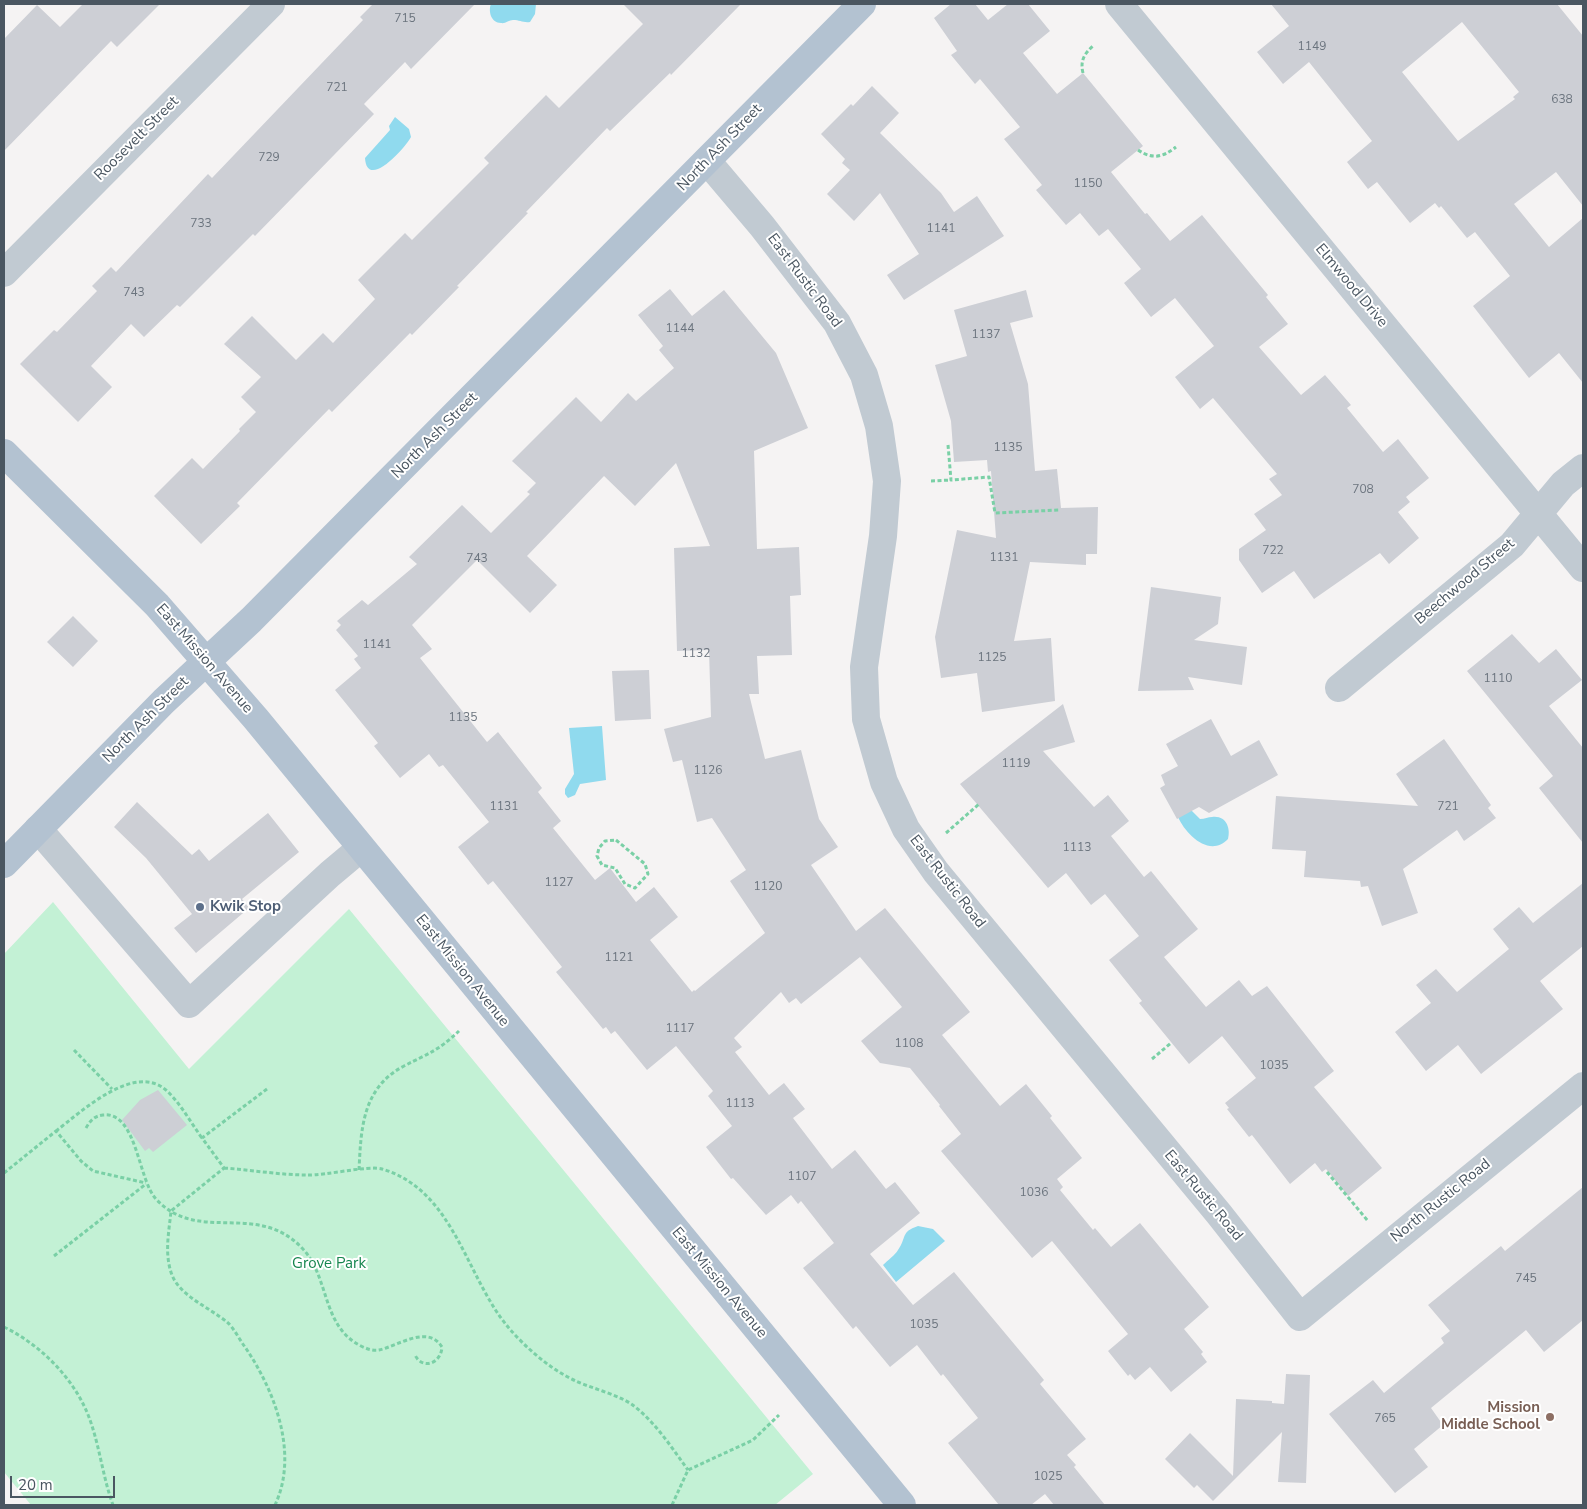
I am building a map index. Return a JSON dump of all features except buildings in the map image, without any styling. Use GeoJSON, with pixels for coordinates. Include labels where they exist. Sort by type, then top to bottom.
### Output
{"type":"FeatureCollection","features":[{"type":"Feature","properties":{"kind":"main road","name":"North Ash Street"},"geometry":{"type":"LineString","coordinates":[[4,864],[164,701],[251,620],[862,4]]}},
{"type":"Feature","properties":{"kind":"main road","name":"East Mission Avenue"},"geometry":{"type":"LineString","coordinates":[[4,453],[157,605],[206,662],[902,1505]]}},
{"type":"Feature","properties":{"kind":"street","name":"Roosevelt Street"},"geometry":{"type":"LineString","coordinates":[[4,273],[271,4]]}},
{"type":"Feature","properties":{"kind":"street","name":"Elmwood Drive"},"geometry":{"type":"LineString","coordinates":[[1119,4],[1583,568]]}},
{"type":"Feature","properties":{"kind":"street","name":"East Rustic Road"},"geometry":{"type":"LineString","coordinates":[[707,161],[762,226],[837,322],[864,375],[879,426],[887,480],[883,536],[864,667],[866,719],[884,782],[906,830],[936,872],[1232,1229],[1300,1317]]}},
{"type":"Feature","properties":{"kind":"street","name":"Beechwood Street"},"geometry":{"type":"LineString","coordinates":[[1339,688],[1512,545],[1564,484],[1583,468]]}},
{"type":"Feature","properties":{"kind":"street"},"geometry":{"type":"LineString","coordinates":[[38,829],[189,1004],[330,874],[361,848]]}},
{"type":"Feature","properties":{"kind":"street","name":"North Rustic Road"},"geometry":{"type":"LineString","coordinates":[[1300,1317],[1583,1086]]}},
{"type":"Feature","properties":{"kind":"path"},"geometry":{"type":"LineString","coordinates":[[1083,73],[1081,65],[1084,54],[1093,46]]}},
{"type":"Feature","properties":{"kind":"path"},"geometry":{"type":"LineString","coordinates":[[1138,150],[1152,157],[1160,157],[1176,148]]}},
{"type":"Feature","properties":{"kind":"path"},"geometry":{"type":"LineString","coordinates":[[948,445],[951,480]]}},
{"type":"Feature","properties":{"kind":"path"},"geometry":{"type":"LineString","coordinates":[[931,481],[989,477],[995,513],[1059,510]]}},
{"type":"Feature","properties":{"kind":"path"},"geometry":{"type":"LineString","coordinates":[[959,822],[979,804]]}},
{"type":"Feature","properties":{"kind":"path"},"geometry":{"type":"LineString","coordinates":[[616,840],[645,864],[648,874],[635,888],[625,884],[615,868],[602,865],[597,856],[599,848],[605,841],[616,840]]}},
{"type":"Feature","properties":{"kind":"path"},"geometry":{"type":"LineString","coordinates":[[359,1170],[361,1128],[369,1101],[384,1080],[402,1067],[441,1048],[459,1031]]}},
{"type":"Feature","properties":{"kind":"path"},"geometry":{"type":"LineString","coordinates":[[1152,1059],[1171,1042]]}},
{"type":"Feature","properties":{"kind":"path"},"geometry":{"type":"LineString","coordinates":[[74,1050],[112,1089]]}},
{"type":"Feature","properties":{"kind":"path"},"geometry":{"type":"LineString","coordinates":[[4,1173],[112,1089],[135,1084],[155,1083],[167,1091],[224,1168]]}},
{"type":"Feature","properties":{"kind":"path"},"geometry":{"type":"LineString","coordinates":[[202,1138],[267,1089]]}},
{"type":"Feature","properties":{"kind":"path"},"geometry":{"type":"LineString","coordinates":[[86,1128],[94,1117],[101,1115],[116,1116],[122,1122],[139,1157],[146,1184],[156,1199],[171,1211],[203,1224],[243,1222],[269,1227],[286,1234],[302,1247],[312,1261],[328,1306],[343,1333],[358,1344],[374,1351],[425,1336],[435,1339],[442,1347],[440,1358],[436,1362],[424,1363],[415,1355]]}},
{"type":"Feature","properties":{"kind":"path"},"geometry":{"type":"LineString","coordinates":[[56,1131],[81,1162],[93,1171],[146,1184]]}},
{"type":"Feature","properties":{"kind":"path"},"geometry":{"type":"LineString","coordinates":[[275,1505],[280,1493],[285,1468],[283,1444],[272,1398],[256,1363],[228,1323],[185,1291],[172,1277],[166,1250],[171,1211],[224,1168],[308,1176],[381,1168],[414,1185],[440,1212],[458,1237],[481,1284],[507,1326],[539,1357],[573,1380],[634,1406],[659,1432],[688,1470]]}},
{"type":"Feature","properties":{"kind":"path"},"geometry":{"type":"LineString","coordinates":[[1327,1172],[1359,1211]]}},
{"type":"Feature","properties":{"kind":"path"},"geometry":{"type":"LineString","coordinates":[[54,1256],[146,1184]]}},
{"type":"Feature","properties":{"kind":"path"},"geometry":{"type":"LineString","coordinates":[[4,1327],[34,1344],[53,1362],[73,1390],[90,1419],[114,1505]]}},
{"type":"Feature","properties":{"kind":"path"},"geometry":{"type":"LineString","coordinates":[[672,1505],[688,1470],[753,1440],[779,1415]]}},
{"type":"Feature","properties":{"kind":"green space","name":"Grove Park"},"geometry":{"type":"Polygon","coordinates":[[[53,902],[189,1069],[349,909],[813,1474],[775,1505],[31,1505],[4,1472],[4,954],[53,902]]]}},
{"type":"Feature","properties":{"kind":"water"},"geometry":{"type":"Polygon","coordinates":[[[491,4],[536,4],[535,14],[530,22],[513,20],[504,23],[498,22],[491,16],[491,4]]]}},
{"type":"Feature","properties":{"kind":"water"},"geometry":{"type":"Polygon","coordinates":[[[395,117],[409,129],[411,137],[387,164],[372,170],[367,167],[365,158],[390,130],[389,126],[395,117]]]}},
{"type":"Feature","properties":{"kind":"water"},"geometry":{"type":"Polygon","coordinates":[[[602,726],[606,780],[580,784],[575,795],[568,798],[565,794],[565,789],[574,774],[569,728],[602,726]]]}},
{"type":"Feature","properties":{"kind":"water"},"geometry":{"type":"Polygon","coordinates":[[[1191,810],[1200,819],[1217,817],[1224,820],[1229,831],[1228,839],[1214,846],[1199,842],[1187,831],[1178,817],[1191,810]]]}},
{"type":"Feature","properties":{"kind":"water"},"geometry":{"type":"Polygon","coordinates":[[[918,1226],[933,1229],[945,1241],[896,1282],[883,1265],[897,1252],[906,1233],[918,1226]]]}},
{"type":"Feature","properties":{"kind":"place","name":"Kwik Stop"},"geometry":{"type":"Point","coordinates":[200,907]}},
{"type":"Feature","properties":{"kind":"place","name":"Mission Middle School"},"geometry":{"type":"Point","coordinates":[1550,1417]}}]}
